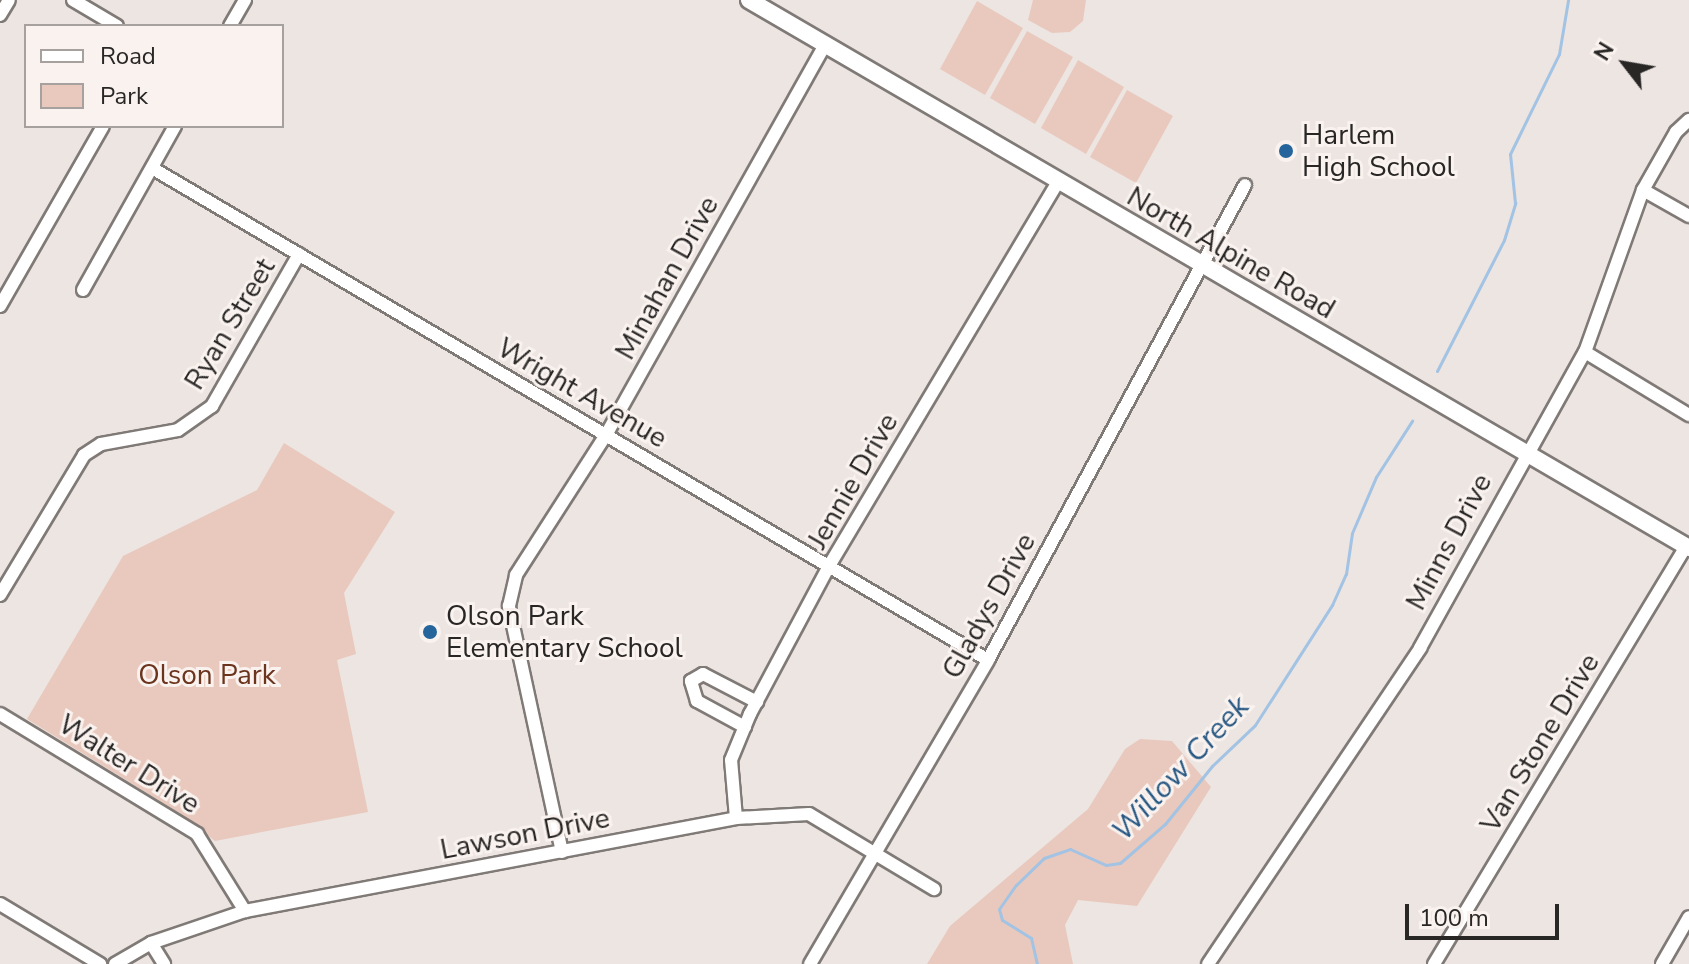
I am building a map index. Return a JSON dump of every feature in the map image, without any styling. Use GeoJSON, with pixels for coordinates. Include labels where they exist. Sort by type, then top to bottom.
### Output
{"type":"FeatureCollection","features":[{"type":"Feature","properties":{"kind":"main road","name":"North Alpine Road"},"geometry":{"type":"LineString","coordinates":[[749,0],[1688,548]]}},
{"type":"Feature","properties":{"kind":"street"},"geometry":{"type":"LineString","coordinates":[[0,15],[9,0]]}},
{"type":"Feature","properties":{"kind":"street"},"geometry":{"type":"LineString","coordinates":[[73,0],[114,24]]}},
{"type":"Feature","properties":{"kind":"street"},"geometry":{"type":"LineString","coordinates":[[231,24],[245,0]]}},
{"type":"Feature","properties":{"kind":"street","name":"Minahan Drive"},"geometry":{"type":"LineString","coordinates":[[562,852],[509,606],[524,558],[606,435],[825,45]]}},
{"type":"Feature","properties":{"kind":"street","name":"Minns Drive"},"geometry":{"type":"LineString","coordinates":[[1208,964],[1420,648],[1525,452],[1585,352],[1643,190],[1676,132],[1689,120]]}},
{"type":"Feature","properties":{"kind":"street"},"geometry":{"type":"LineString","coordinates":[[0,306],[102,128]]}},
{"type":"Feature","properties":{"kind":"street"},"geometry":{"type":"LineString","coordinates":[[83,290],[174,128]]}},
{"type":"Feature","properties":{"kind":"street","name":"Wright Avenue"},"geometry":{"type":"LineString","coordinates":[[152,168],[988,660]]}},
{"type":"Feature","properties":{"kind":"street","name":"Jennie Drive"},"geometry":{"type":"LineString","coordinates":[[736,818],[731,760],[757,702],[829,566],[1058,182]]}},
{"type":"Feature","properties":{"kind":"street","name":"Gladys Drive"},"geometry":{"type":"LineString","coordinates":[[810,964],[988,660],[1245,185]]}},
{"type":"Feature","properties":{"kind":"street"},"geometry":{"type":"LineString","coordinates":[[1643,190],[1689,216]]}},
{"type":"Feature","properties":{"kind":"street","name":"Ryan Street"},"geometry":{"type":"LineString","coordinates":[[0,595],[84,455],[101,444],[178,430],[212,406],[299,254]]}},
{"type":"Feature","properties":{"kind":"street"},"geometry":{"type":"LineString","coordinates":[[1585,352],[1689,415]]}},
{"type":"Feature","properties":{"kind":"street","name":"Van Stone Drive"},"geometry":{"type":"LineString","coordinates":[[1434,964],[1688,548]]}},
{"type":"Feature","properties":{"kind":"street"},"geometry":{"type":"LineString","coordinates":[[745,727],[697,701],[691,681],[703,674],[757,702]]}},
{"type":"Feature","properties":{"kind":"street","name":"Walter Drive"},"geometry":{"type":"LineString","coordinates":[[0,714],[124,785],[197,834],[245,911]]}},
{"type":"Feature","properties":{"kind":"street","name":"Lawson Drive"},"geometry":{"type":"LineString","coordinates":[[115,964],[151,943],[245,911],[736,818],[809,814],[934,889]]}},
{"type":"Feature","properties":{"kind":"street"},"geometry":{"type":"LineString","coordinates":[[0,904],[100,964]]}},
{"type":"Feature","properties":{"kind":"street"},"geometry":{"type":"LineString","coordinates":[[1662,964],[1689,917]]}},
{"type":"Feature","properties":{"kind":"street"},"geometry":{"type":"LineString","coordinates":[[151,943],[164,964]]}},
{"type":"Feature","properties":{"kind":"green space"},"geometry":{"type":"Polygon","coordinates":[[[1033,0],[1086,0],[1083,21],[1070,32],[1052,33],[1028,20],[1033,0]]]}},
{"type":"Feature","properties":{"kind":"green space"},"geometry":{"type":"Polygon","coordinates":[[[977,1],[1023,28],[985,95],[940,69],[977,1]]]}},
{"type":"Feature","properties":{"kind":"green space"},"geometry":{"type":"Polygon","coordinates":[[[1027,31],[1073,57],[1035,124],[990,98],[1027,31]]]}},
{"type":"Feature","properties":{"kind":"green space"},"geometry":{"type":"Polygon","coordinates":[[[1078,60],[1124,87],[1086,154],[1041,128],[1078,60]]]}},
{"type":"Feature","properties":{"kind":"green space"},"geometry":{"type":"Polygon","coordinates":[[[1127,90],[1173,116],[1136,183],[1090,157],[1127,90]]]}},
{"type":"Feature","properties":{"kind":"green space","name":"Olson Park"},"geometry":{"type":"Polygon","coordinates":[[[284,443],[395,512],[344,593],[356,654],[337,660],[368,812],[215,841],[181,814],[27,719],[123,556],[257,490],[284,443]]]}},
{"type":"Feature","properties":{"kind":"green space"},"geometry":{"type":"Polygon","coordinates":[[[1140,739],[1172,741],[1211,787],[1137,906],[1078,900],[1065,925],[1073,964],[927,964],[950,926],[1088,809],[1125,749],[1140,739]]]}},
{"type":"Feature","properties":{"kind":"waterway","name":"Willow Creek"},"geometry":{"type":"LineString","coordinates":[[1437,371],[1504,240],[1515,203],[1510,154],[1559,54],[1568,0]]}},
{"type":"Feature","properties":{"kind":"waterway","name":"Willow Creek"},"geometry":{"type":"LineString","coordinates":[[1037,964],[1031,938],[1002,920],[999,909],[1016,885],[1044,858],[1070,849],[1106,865],[1120,863],[1165,824],[1212,766],[1255,725],[1332,605],[1346,574],[1352,533],[1376,477],[1412,421]]}},
{"type":"Feature","properties":{"kind":"place","name":"Harlem High School"},"geometry":{"type":"Point","coordinates":[1286,151]}},
{"type":"Feature","properties":{"kind":"place","name":"Olson Park Elementary School"},"geometry":{"type":"Point","coordinates":[430,632]}}]}
